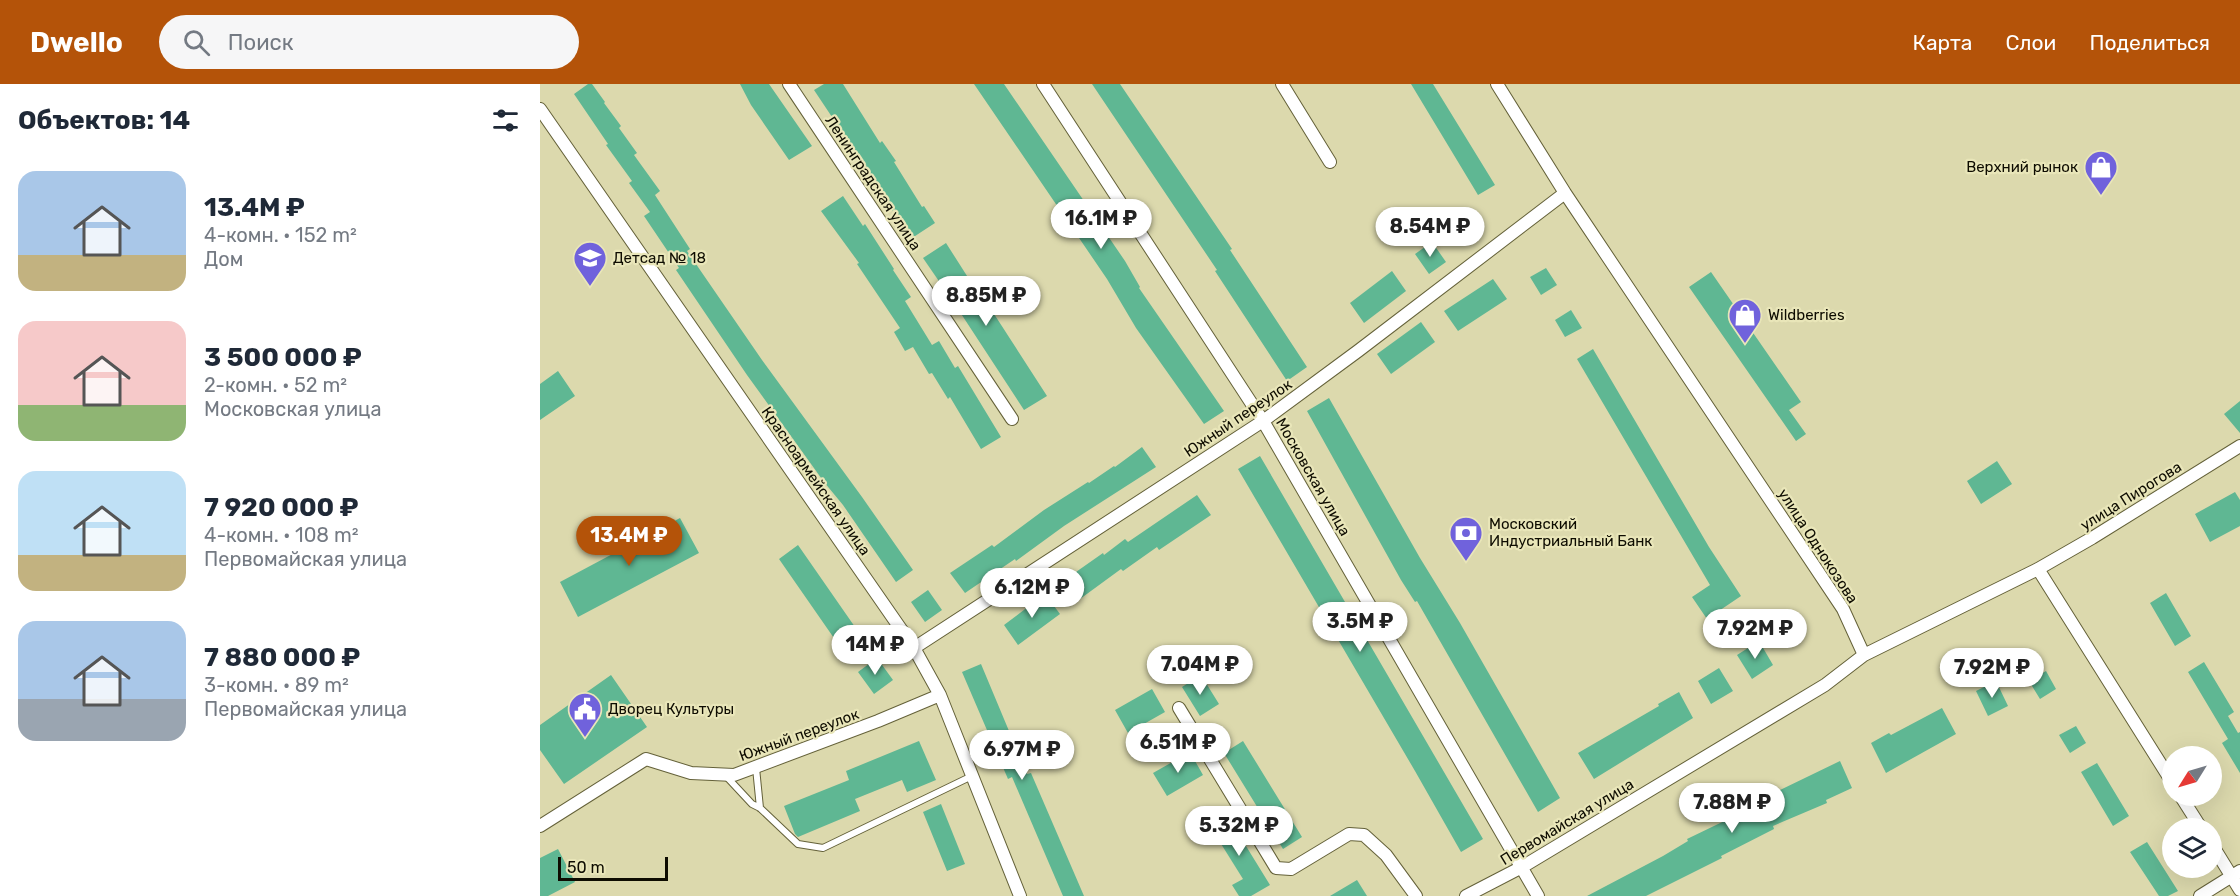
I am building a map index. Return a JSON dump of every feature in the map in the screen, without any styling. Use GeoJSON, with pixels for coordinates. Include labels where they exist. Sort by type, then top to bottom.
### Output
{"type":"FeatureCollection","features":[{"type":"Feature","properties":{"kind":"street","name":"Ленинградская улица"},"geometry":{"type":"LineString","coordinates":[[789,84],[1012,419]]}},
{"type":"Feature","properties":{"kind":"street","name":"Московская улица"},"geometry":{"type":"LineString","coordinates":[[1042,84],[1263,421],[1538,896]]}},
{"type":"Feature","properties":{"kind":"street"},"geometry":{"type":"LineString","coordinates":[[1282,84],[1330,162]]}},
{"type":"Feature","properties":{"kind":"street","name":"улица Однокозова"},"geometry":{"type":"LineString","coordinates":[[1497,84],[1565,193],[1843,609],[1864,655]]}},
{"type":"Feature","properties":{"kind":"street","name":"Красноармейская улица"},"geometry":{"type":"LineString","coordinates":[[540,109],[914,648],[940,695],[1020,896]]}},
{"type":"Feature","properties":{"kind":"street","name":"Южный переулок"},"geometry":{"type":"LineString","coordinates":[[914,648],[1263,421],[1359,351],[1565,193]]}},
{"type":"Feature","properties":{"kind":"street","name":"улица Пирогова"},"geometry":{"type":"LineString","coordinates":[[2038,569],[2240,446]]}},
{"type":"Feature","properties":{"kind":"street"},"geometry":{"type":"LineString","coordinates":[[1864,655],[2038,569],[2162,766]]}},
{"type":"Feature","properties":{"kind":"street","name":"Первомайская улица"},"geometry":{"type":"LineString","coordinates":[[1466,896],[1522,867],[1825,685],[1864,655]]}},
{"type":"Feature","properties":{"kind":"street","name":"Южный переулок"},"geometry":{"type":"LineString","coordinates":[[540,826],[646,759],[691,773],[734,775],[940,695]]}},
{"type":"Feature","properties":{"kind":"street"},"geometry":{"type":"LineString","coordinates":[[1179,708],[1276,868],[1291,869],[1348,834],[1364,835],[1386,855],[1416,896]]}},
{"type":"Feature","properties":{"kind":"street"},"geometry":{"type":"LineString","coordinates":[[2222,857],[2236,874],[2240,890]]}},
{"type":"Feature","properties":{"kind":"street"},"geometry":{"type":"LineString","coordinates":[[2200,896],[2236,874]]}},
{"type":"Feature","properties":{"kind":"lane"},"geometry":{"type":"LineString","coordinates":[[756,768],[760,808]]}},
{"type":"Feature","properties":{"kind":"lane"},"geometry":{"type":"LineString","coordinates":[[725,774],[752,804],[760,808],[798,844],[823,848],[972,776]]}},
{"type":"Feature","properties":{"kind":"building"},"geometry":{"type":"Polygon","coordinates":[[[588,84],[592,84],[605,102],[621,126],[619,128],[637,153],[634,155],[660,191],[655,195],[690,249],[687,251],[762,360],[913,570],[896,582],[843,505],[747,375],[676,270],[679,268],[644,216],[650,212],[629,183],[632,181],[574,94],[588,84]]]}},
{"type":"Feature","properties":{"kind":"building"},"geometry":{"type":"Polygon","coordinates":[[[740,84],[769,84],[812,146],[789,160],[751,105],[740,84]]]}},
{"type":"Feature","properties":{"kind":"building"},"geometry":{"type":"Polygon","coordinates":[[[824,84],[843,84],[880,143],[882,141],[896,161],[894,162],[922,207],[924,206],[935,223],[912,238],[895,209],[892,211],[880,189],[814,90],[824,84]]]}},
{"type":"Feature","properties":{"kind":"building"},"geometry":{"type":"Polygon","coordinates":[[[974,84],[1004,84],[1125,261],[1139,288],[1224,411],[1204,424],[1136,328],[1107,279],[974,84]]]}},
{"type":"Feature","properties":{"kind":"building"},"geometry":{"type":"Polygon","coordinates":[[[1092,84],[1120,84],[1232,249],[1230,250],[1307,367],[1287,381],[1215,271],[1217,270],[1092,84]]]}},
{"type":"Feature","properties":{"kind":"building"},"geometry":{"type":"Polygon","coordinates":[[[1411,84],[1433,84],[1495,185],[1478,195],[1411,84]]]}},
{"type":"Feature","properties":{"kind":"building"},"geometry":{"type":"Polygon","coordinates":[[[843,196],[863,226],[865,224],[911,297],[905,301],[932,345],[939,341],[955,368],[958,366],[1001,437],[981,449],[950,397],[948,399],[932,373],[929,374],[913,347],[905,351],[894,332],[900,328],[857,264],[859,263],[821,211],[843,196]]]}},
{"type":"Feature","properties":{"kind":"building"},"geometry":{"type":"Polygon","coordinates":[[[1432,242],[1446,262],[1429,274],[1415,254],[1432,242]]]}},
{"type":"Feature","properties":{"kind":"building"},"geometry":{"type":"Polygon","coordinates":[[[946,243],[1047,396],[1024,410],[923,258],[946,243]]]}},
{"type":"Feature","properties":{"kind":"building"},"geometry":{"type":"Polygon","coordinates":[[[1546,268],[1557,285],[1541,295],[1530,277],[1546,268]]]}},
{"type":"Feature","properties":{"kind":"building"},"geometry":{"type":"Polygon","coordinates":[[[1392,271],[1406,291],[1364,323],[1350,303],[1392,271]]]}},
{"type":"Feature","properties":{"kind":"building","name":"Wildberries"},"geometry":{"type":"Polygon","coordinates":[[[1711,272],[1801,402],[1789,410],[1806,434],[1796,441],[1689,287],[1711,272]]]}},
{"type":"Feature","properties":{"kind":"building"},"geometry":{"type":"Polygon","coordinates":[[[1493,279],[1507,299],[1458,331],[1444,311],[1493,279]]]}},
{"type":"Feature","properties":{"kind":"building"},"geometry":{"type":"Polygon","coordinates":[[[1571,310],[1582,328],[1565,337],[1555,320],[1571,310]]]}},
{"type":"Feature","properties":{"kind":"building"},"geometry":{"type":"Polygon","coordinates":[[[1421,322],[1435,342],[1391,374],[1377,354],[1421,322]]]}},
{"type":"Feature","properties":{"kind":"building"},"geometry":{"type":"Polygon","coordinates":[[[1593,349],[1709,547],[1741,596],[1707,619],[1692,597],[1710,585],[1577,359],[1593,349]]]}},
{"type":"Feature","properties":{"kind":"building"},"geometry":{"type":"Polygon","coordinates":[[[558,371],[575,396],[540,420],[540,384],[558,371]]]}},
{"type":"Feature","properties":{"kind":"building"},"geometry":{"type":"Polygon","coordinates":[[[1329,398],[1560,798],[1538,812],[1417,601],[1415,602],[1401,580],[1307,411],[1329,398]]]}},
{"type":"Feature","properties":{"kind":"building"},"geometry":{"type":"Polygon","coordinates":[[[2240,401],[2240,433],[2224,414],[2240,401]]]}},
{"type":"Feature","properties":{"kind":"building"},"geometry":{"type":"Polygon","coordinates":[[[1142,447],[1156,467],[1064,526],[1016,561],[1015,559],[965,593],[950,573],[992,545],[994,547],[1044,510],[1115,467],[1142,447]]]}},
{"type":"Feature","properties":{"kind":"building"},"geometry":{"type":"Polygon","coordinates":[[[1260,456],[1483,839],[1461,852],[1238,469],[1260,456]]]}},
{"type":"Feature","properties":{"kind":"building"},"geometry":{"type":"Polygon","coordinates":[[[1997,461],[2012,484],[1981,504],[1967,481],[1997,461]]]}},
{"type":"Feature","properties":{"kind":"building"},"geometry":{"type":"Polygon","coordinates":[[[2235,492],[2240,500],[2240,526],[2210,542],[2195,514],[2235,492]]]}},
{"type":"Feature","properties":{"kind":"building"},"geometry":{"type":"Polygon","coordinates":[[[1197,495],[1211,515],[1159,550],[1157,547],[1123,571],[1121,569],[1080,599],[1066,579],[1125,539],[1128,542],[1197,495]]]}},
{"type":"Feature","properties":{"kind":"building"},"geometry":{"type":"Polygon","coordinates":[[[680,518],[699,553],[578,617],[560,582],[680,518]]]}},
{"type":"Feature","properties":{"kind":"building"},"geometry":{"type":"Polygon","coordinates":[[[798,545],[864,640],[845,654],[779,559],[798,545]]]}},
{"type":"Feature","properties":{"kind":"building"},"geometry":{"type":"Polygon","coordinates":[[[928,590],[942,610],[925,622],[911,602],[928,590]]]}},
{"type":"Feature","properties":{"kind":"building"},"geometry":{"type":"Polygon","coordinates":[[[2166,593],[2191,636],[2175,646],[2150,603],[2166,593]]]}},
{"type":"Feature","properties":{"kind":"building"},"geometry":{"type":"Polygon","coordinates":[[[1045,594],[1060,614],[1018,645],[1004,625],[1045,594]]]}},
{"type":"Feature","properties":{"kind":"building"},"geometry":{"type":"Polygon","coordinates":[[[1759,641],[1773,665],[1752,679],[1737,655],[1759,641]]]}},
{"type":"Feature","properties":{"kind":"building"},"geometry":{"type":"Polygon","coordinates":[[[877,658],[893,680],[874,694],[858,672],[877,658]]]}},
{"type":"Feature","properties":{"kind":"building"},"geometry":{"type":"Polygon","coordinates":[[[2204,662],[2234,712],[2228,716],[2238,733],[2240,732],[2240,773],[2222,743],[2228,739],[2188,672],[2204,662]]]}},
{"type":"Feature","properties":{"kind":"building"},"geometry":{"type":"Polygon","coordinates":[[[981,664],[1027,774],[1031,773],[1084,896],[1063,896],[1012,777],[1008,779],[962,672],[981,664]]]}},
{"type":"Feature","properties":{"kind":"building"},"geometry":{"type":"Polygon","coordinates":[[[1719,668],[1733,691],[1711,704],[1698,681],[1719,668]]]}},
{"type":"Feature","properties":{"kind":"building"},"geometry":{"type":"Polygon","coordinates":[[[2046,671],[2056,689],[2040,699],[2029,681],[2046,671]]]}},
{"type":"Feature","properties":{"kind":"building","name":"Дворец Культуры"},"geometry":{"type":"Polygon","coordinates":[[[611,675],[647,727],[564,784],[540,750],[540,725],[611,675]]]}},
{"type":"Feature","properties":{"kind":"building"},"geometry":{"type":"Polygon","coordinates":[[[1201,675],[1219,704],[1200,716],[1182,687],[1201,675]]]}},
{"type":"Feature","properties":{"kind":"building"},"geometry":{"type":"Polygon","coordinates":[[[1996,681],[2008,706],[1988,716],[1976,691],[1996,681]]]}},
{"type":"Feature","properties":{"kind":"building"},"geometry":{"type":"Polygon","coordinates":[[[1152,689],[1165,712],[1128,733],[1115,710],[1152,689]]]}},
{"type":"Feature","properties":{"kind":"building"},"geometry":{"type":"Polygon","coordinates":[[[1679,692],[1693,718],[1594,779],[1578,753],[1679,692]]]}},
{"type":"Feature","properties":{"kind":"building"},"geometry":{"type":"Polygon","coordinates":[[[1942,708],[1956,734],[1886,773],[1871,743],[1942,708]]]}},
{"type":"Feature","properties":{"kind":"building"},"geometry":{"type":"Polygon","coordinates":[[[2076,726],[2086,743],[2070,753],[2059,735],[2076,726]]]}},
{"type":"Feature","properties":{"kind":"building"},"geometry":{"type":"Polygon","coordinates":[[[919,741],[936,780],[907,792],[902,780],[855,799],[860,811],[798,837],[795,834],[784,806],[849,780],[846,771],[919,741]]]}},
{"type":"Feature","properties":{"kind":"building"},"geometry":{"type":"Polygon","coordinates":[[[1243,741],[1302,837],[1283,849],[1224,753],[1243,741]]]}},
{"type":"Feature","properties":{"kind":"building"},"geometry":{"type":"Polygon","coordinates":[[[1190,752],[1203,775],[1167,796],[1153,773],[1190,752]]]}},
{"type":"Feature","properties":{"kind":"building"},"geometry":{"type":"Polygon","coordinates":[[[1840,761],[1852,788],[1826,800],[1827,803],[1773,826],[1774,829],[1721,856],[1722,858],[1646,896],[1587,896],[1663,856],[1688,841],[1687,839],[1772,798],[1770,795],[1840,761]]]}},
{"type":"Feature","properties":{"kind":"building"},"geometry":{"type":"Polygon","coordinates":[[[2097,763],[2129,816],[2113,826],[2081,772],[2097,763]]]}},
{"type":"Feature","properties":{"kind":"building"},"geometry":{"type":"Polygon","coordinates":[[[941,804],[965,864],[947,871],[923,812],[941,804]]]}},
{"type":"Feature","properties":{"kind":"building"},"geometry":{"type":"Polygon","coordinates":[[[1225,812],[1270,885],[1251,896],[1239,896],[1232,885],[1243,879],[1208,823],[1225,812]]]}},
{"type":"Feature","properties":{"kind":"building"},"geometry":{"type":"Polygon","coordinates":[[[2147,842],[2162,866],[2162,878],[2170,878],[2178,891],[2168,896],[2159,896],[2130,852],[2147,842]]]}},
{"type":"Feature","properties":{"kind":"building"},"geometry":{"type":"Polygon","coordinates":[[[558,849],[575,882],[548,896],[540,896],[540,858],[558,849]]]}},
{"type":"Feature","properties":{"kind":"building"},"geometry":{"type":"Polygon","coordinates":[[[1357,880],[1367,896],[1330,896],[1357,880]]]}},
{"type":"Feature","properties":{"kind":"place","name":"Верхний рынок"},"geometry":{"type":"Point","coordinates":[2101,196]}},
{"type":"Feature","properties":{"kind":"place","name":"Детсад № 18"},"geometry":{"type":"Point","coordinates":[590,287]}},
{"type":"Feature","properties":{"kind":"place","name":"Wildberries"},"geometry":{"type":"Point","coordinates":[1745,344]}},
{"type":"Feature","properties":{"kind":"place","name":"Московский Индустриальный Банк"},"geometry":{"type":"Point","coordinates":[1466,562]}},
{"type":"Feature","properties":{"kind":"place","name":"Дворец Культуры"},"geometry":{"type":"Point","coordinates":[585,738]}}]}
